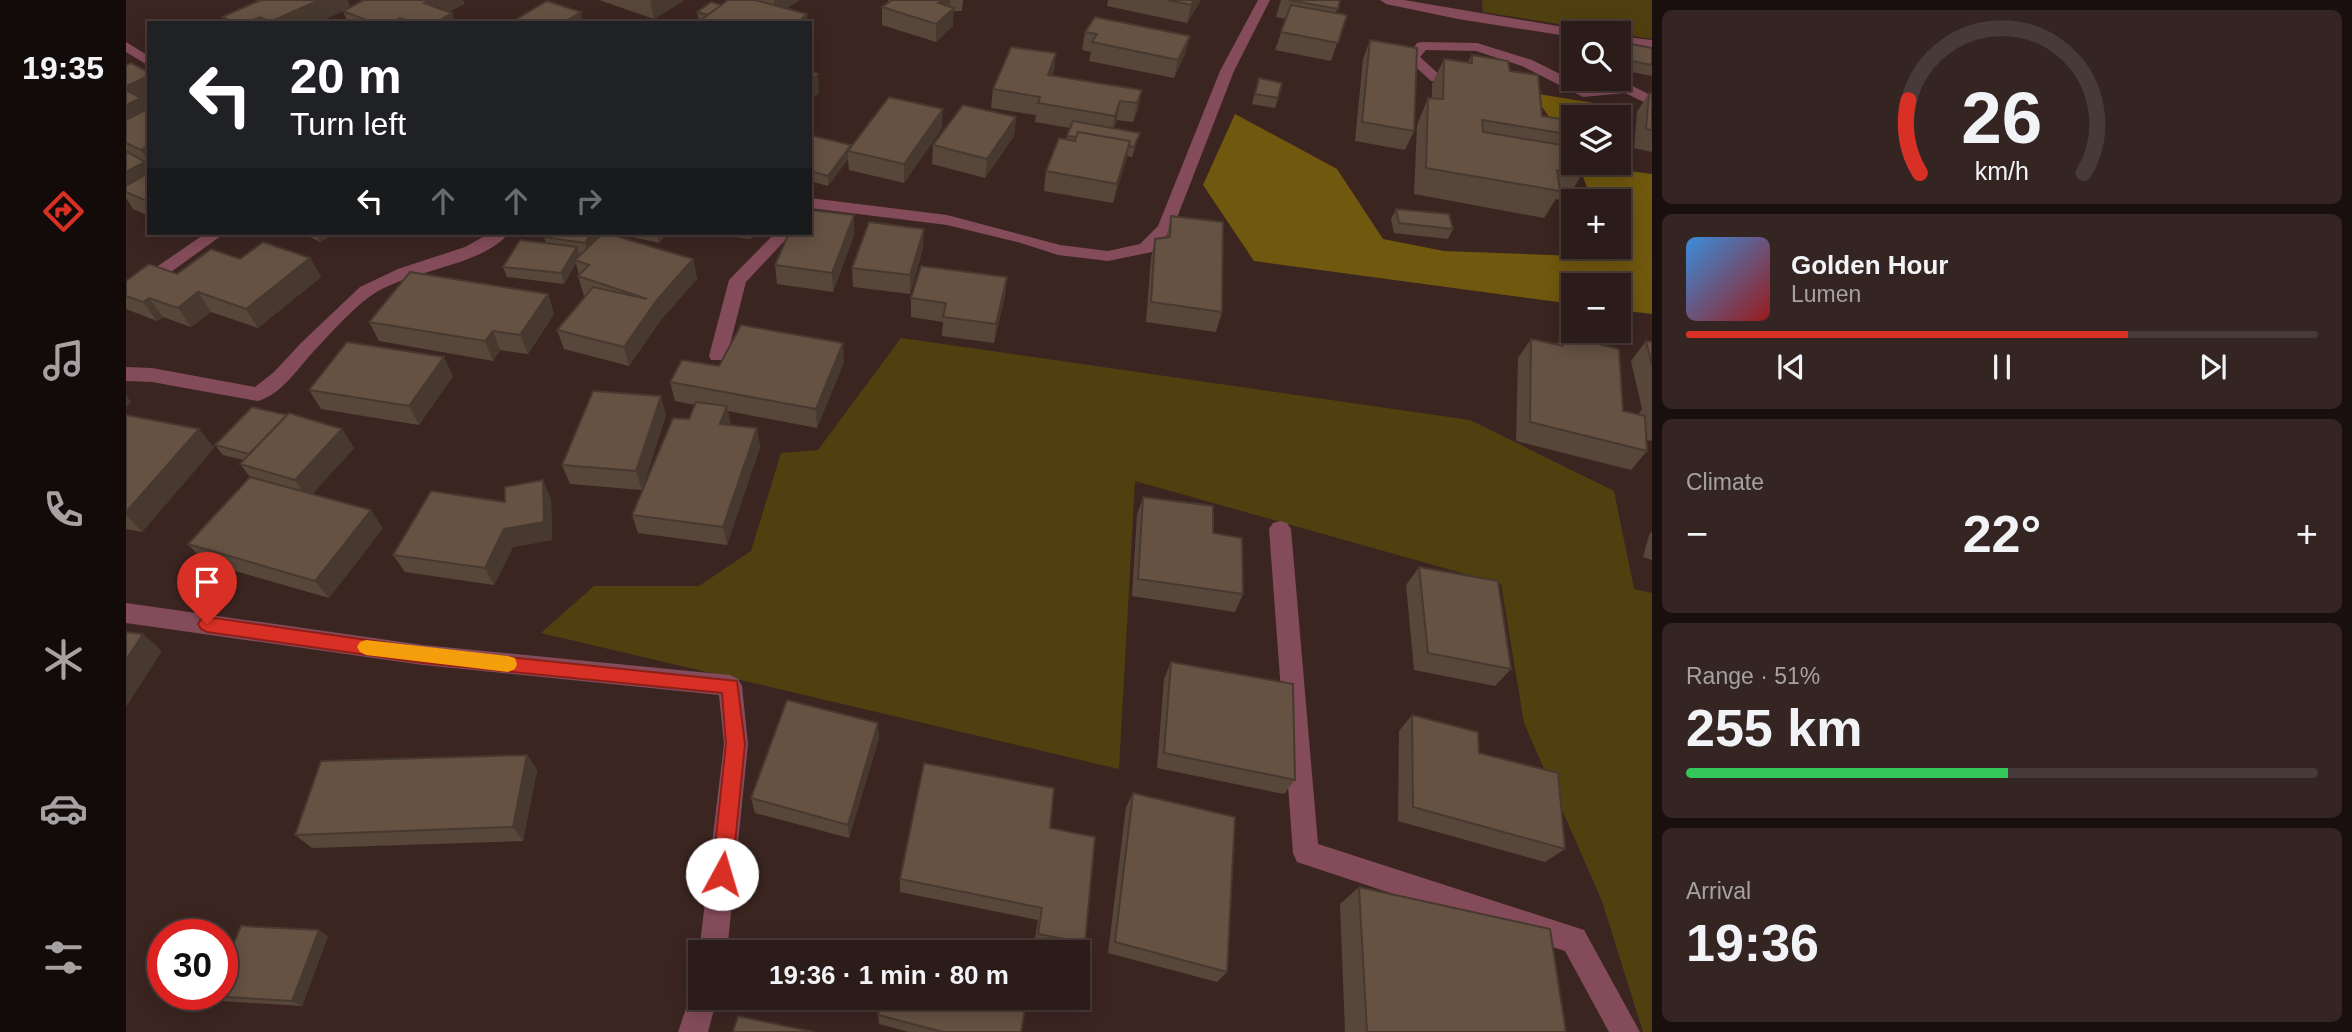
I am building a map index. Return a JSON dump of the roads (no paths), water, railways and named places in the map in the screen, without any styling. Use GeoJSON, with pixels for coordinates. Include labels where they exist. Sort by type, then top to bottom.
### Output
{"type":"FeatureCollection","features":[{"type":"Feature","properties":{"kind":"street"},"geometry":{"type":"LineString","coordinates":[[812,204],[947,220],[1026,239],[1058,250],[1108,256],[1146,248],[1165,228],[1227,71],[1264,0]]}},
{"type":"Feature","properties":{"kind":"street"},"geometry":{"type":"LineString","coordinates":[[1386,0],[1458,15],[1561,31]]}},
{"type":"Feature","properties":{"kind":"street"},"geometry":{"type":"LineString","coordinates":[[1458,0],[1458,15]]}},
{"type":"Feature","properties":{"kind":"street"},"geometry":{"type":"LineString","coordinates":[[1631,41],[1652,44]]}},
{"type":"Feature","properties":{"kind":"street"},"geometry":{"type":"LineString","coordinates":[[126,46],[147,61]]}},
{"type":"Feature","properties":{"kind":"street"},"geometry":{"type":"LineString","coordinates":[[1436,78],[1413,58],[1422,46],[1477,47],[1527,63],[1561,80]]}},
{"type":"Feature","properties":{"kind":"street"},"geometry":{"type":"LineString","coordinates":[[1582,91],[1588,94],[1610,91]]}},
{"type":"Feature","properties":{"kind":"street"},"geometry":{"type":"LineString","coordinates":[[1629,91],[1652,102]]}},
{"type":"Feature","properties":{"kind":"street"},"geometry":{"type":"LineString","coordinates":[[126,296],[214,235]]}},
{"type":"Feature","properties":{"kind":"street"},"geometry":{"type":"LineString","coordinates":[[126,374],[152,375],[258,394],[281,377],[366,291],[404,273],[471,251],[498,235]]}},
{"type":"Feature","properties":{"kind":"street"},"geometry":{"type":"LineString","coordinates":[[718,356],[738,280],[782,235]]}},
{"type":"Feature","properties":{"kind":"street"},"geometry":{"type":"LineString","coordinates":[[1280,529],[1306,853],[1574,940],[1625,1032]]}},
{"type":"Feature","properties":{"kind":"street"},"geometry":{"type":"LineString","coordinates":[[126,613],[423,655],[730,686],[736,744],[714,940]]}},
{"type":"Feature","properties":{"kind":"street"},"geometry":{"type":"LineString","coordinates":[[693,1032],[699,1010]]}}]}
